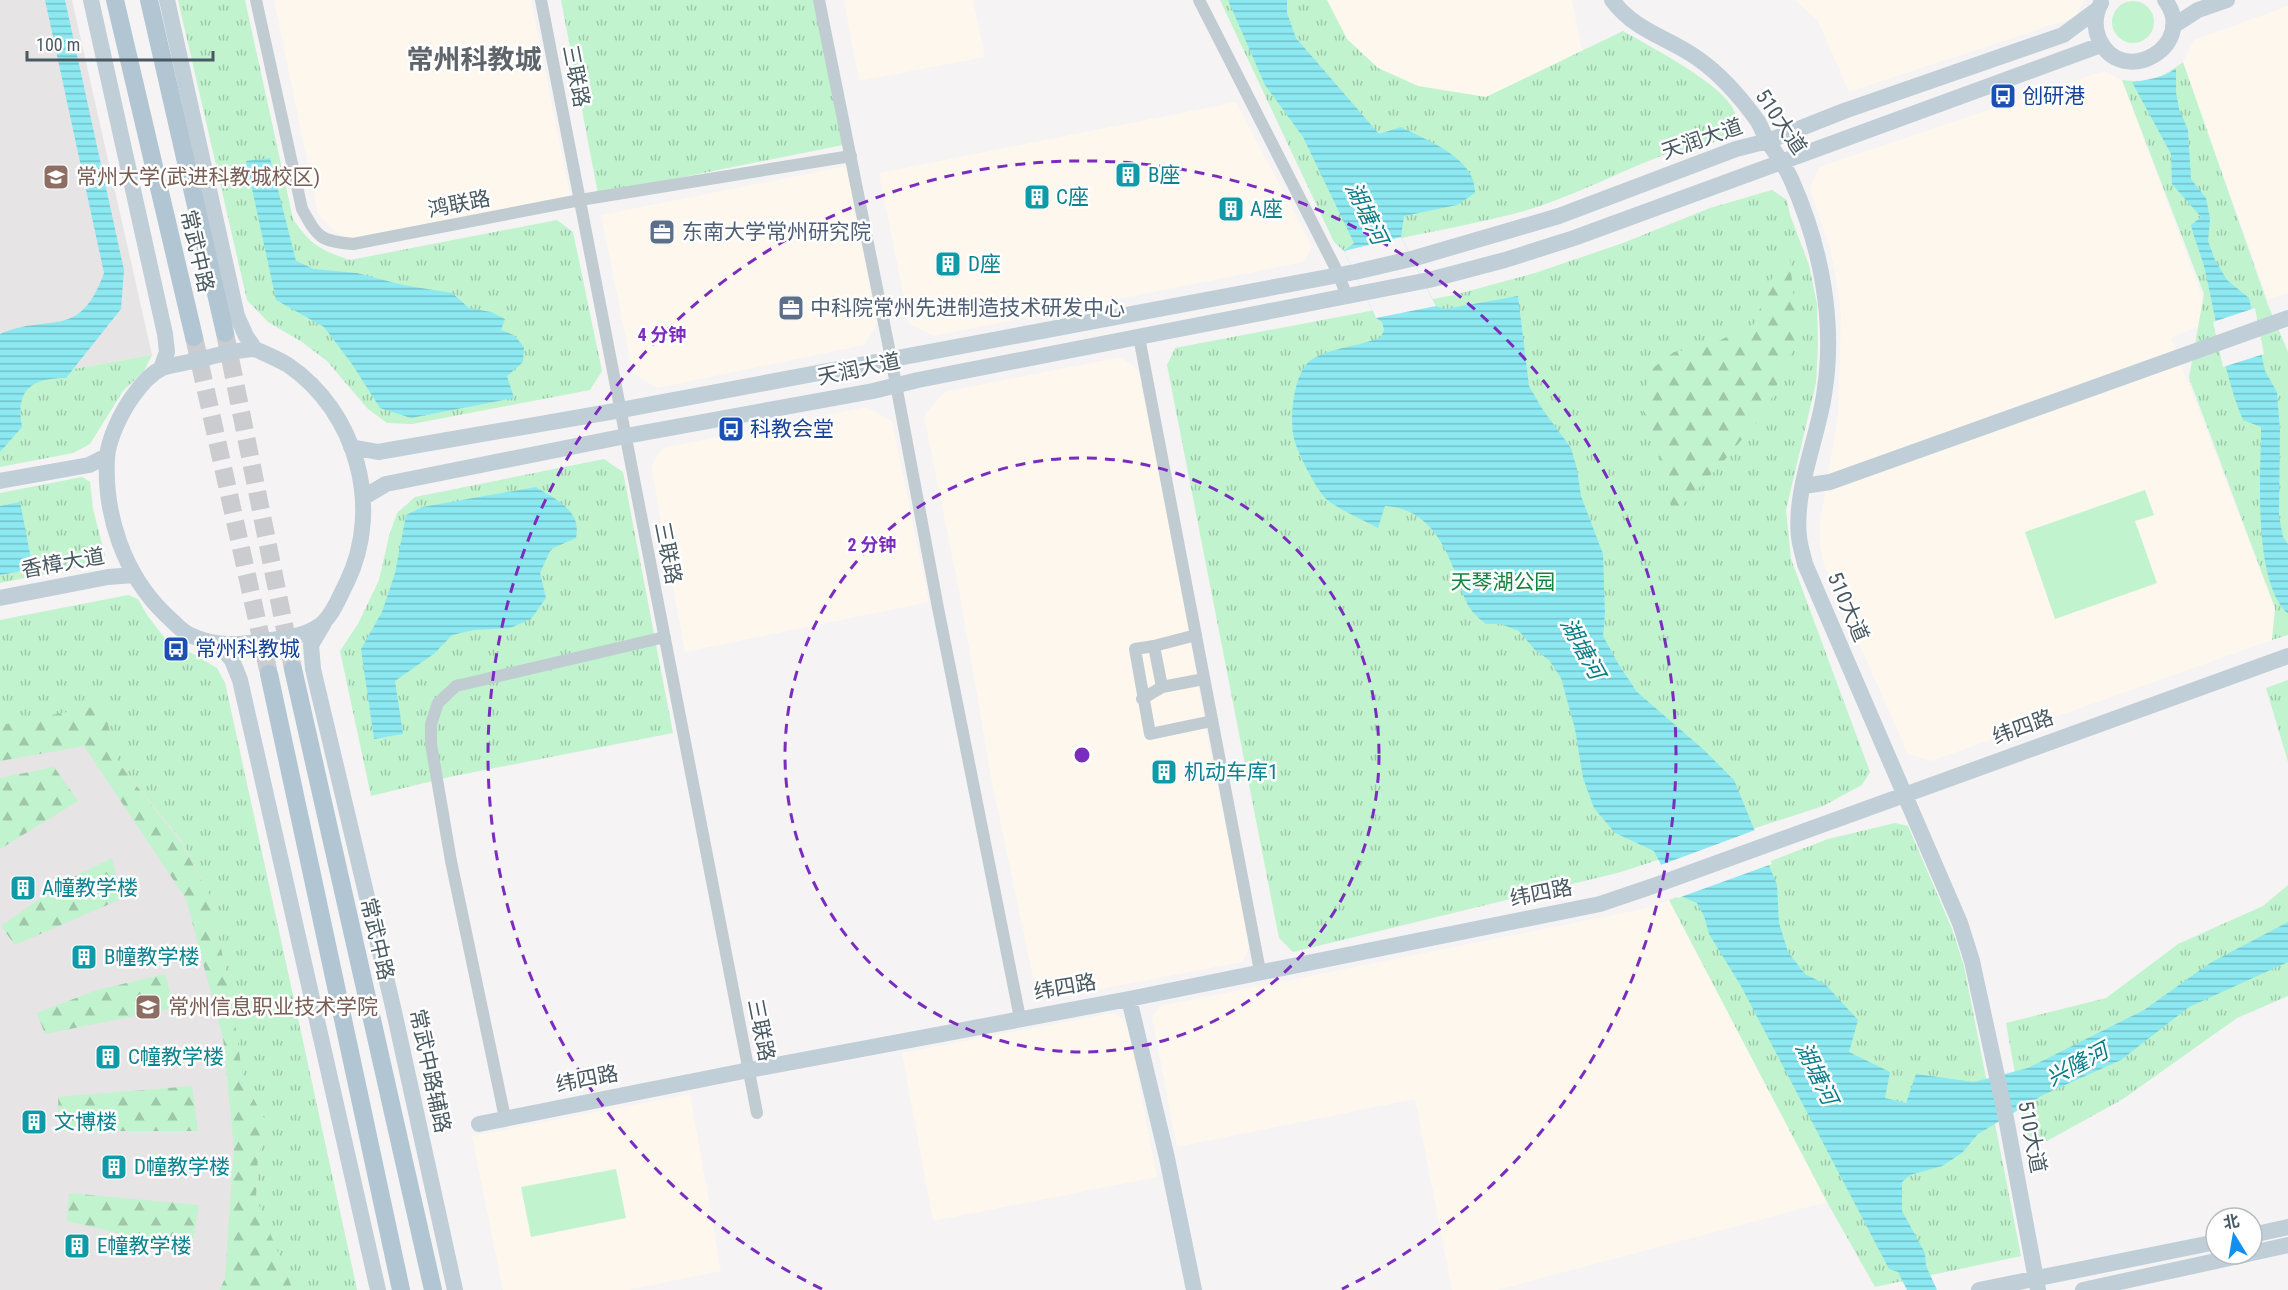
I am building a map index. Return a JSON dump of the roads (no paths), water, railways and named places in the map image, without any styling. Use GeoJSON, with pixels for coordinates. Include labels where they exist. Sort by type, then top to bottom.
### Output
{"type":"FeatureCollection","features":[{"type":"Feature","properties":{"kind":"main road","name":"常武中路"},"geometry":{"type":"LineString","coordinates":[[114,0],[194,337]]}},
{"type":"Feature","properties":{"kind":"main road","name":"常武中路"},"geometry":{"type":"LineString","coordinates":[[149,0],[225,333]]}},
{"type":"Feature","properties":{"kind":"main road","name":"常武中路"},"geometry":{"type":"LineString","coordinates":[[293,669],[433,1290]]}},
{"type":"Feature","properties":{"kind":"main road"},"geometry":{"type":"LineString","coordinates":[[269,674],[401,1290]]}},
{"type":"Feature","properties":{"kind":"street"},"geometry":{"type":"LineString","coordinates":[[91,0],[165,334],[166,352],[161,369]]}},
{"type":"Feature","properties":{"kind":"street"},"geometry":{"type":"LineString","coordinates":[[167,0],[237,315],[246,336],[255,349]]}},
{"type":"Feature","properties":{"kind":"street","name":"鸿联路"},"geometry":{"type":"LineString","coordinates":[[256,0],[302,209],[315,232],[329,242],[353,244],[580,200],[851,156]]}},
{"type":"Feature","properties":{"kind":"street","name":"三联路"},"geometry":{"type":"LineString","coordinates":[[541,0],[757,1113]]}},
{"type":"Feature","properties":{"kind":"street"},"geometry":{"type":"LineString","coordinates":[[819,0],[1020,1018]]}},
{"type":"Feature","properties":{"kind":"street"},"geometry":{"type":"LineString","coordinates":[[1199,0],[1346,272],[1347,297]]}},
{"type":"Feature","properties":{"kind":"street","name":"510大道"},"geometry":{"type":"LineString","coordinates":[[1612,0],[1642,29],[1698,58],[1720,78],[1757,120],[1791,178],[1809,230],[1821,268],[1827,307],[1829,345],[1825,395],[1799,512],[1799,538],[1805,564],[1960,923],[1972,961],[2006,1118],[2037,1284]]}},
{"type":"Feature","properties":{"kind":"street"},"geometry":{"type":"LineString","coordinates":[[1781,161],[2101,45],[2121,60],[2133,62],[2145,60],[2156,55],[2165,47],[2173,26],[2172,15],[2165,0]]}},
{"type":"Feature","properties":{"kind":"street"},"geometry":{"type":"LineString","coordinates":[[2173,26],[2198,10],[2227,0]]}},
{"type":"Feature","properties":{"kind":"street","name":"天润大道"},"geometry":{"type":"LineString","coordinates":[[351,447],[378,452],[621,410],[1414,258],[1559,216],[1736,149],[1768,141],[1844,111],[2063,35],[2101,4]]}},
{"type":"Feature","properties":{"kind":"street","name":"天润大道"},"geometry":{"type":"LineString","coordinates":[[2101,4],[2095,21],[2096,33],[2101,45]]}},
{"type":"Feature","properties":{"kind":"street","name":"天润大道"},"geometry":{"type":"LineString","coordinates":[[364,497],[386,484],[1429,280],[1574,238],[1781,161]]}},
{"type":"Feature","properties":{"kind":"street"},"geometry":{"type":"LineString","coordinates":[[1804,486],[1830,482],[2288,318]]}},
{"type":"Feature","properties":{"kind":"street"},"geometry":{"type":"LineString","coordinates":[[1138,337],[1260,971]]}},
{"type":"Feature","properties":{"kind":"street"},"geometry":{"type":"LineString","coordinates":[[255,349],[238,350],[161,369],[141,385],[122,412],[106,456],[113,522],[120,546],[134,575],[154,604],[188,634],[219,645],[243,645],[313,631],[326,620]]}},
{"type":"Feature","properties":{"kind":"street","name":"常武中路辅路"},"geometry":{"type":"LineString","coordinates":[[255,349],[288,366],[318,393],[344,427],[360,471],[364,497],[360,550],[334,607],[311,645],[313,669],[393,1007],[455,1290]]}},
{"type":"Feature","properties":{"kind":"street"},"geometry":{"type":"LineString","coordinates":[[0,481],[89,465],[106,456]]}},
{"type":"Feature","properties":{"kind":"street","name":"香樟大道"},"geometry":{"type":"LineString","coordinates":[[0,598],[108,577],[134,575]]}},
{"type":"Feature","properties":{"kind":"street"},"geometry":{"type":"LineString","coordinates":[[1196,635],[1154,646],[1132,645],[1142,699],[1150,734],[1212,721]]}},
{"type":"Feature","properties":{"kind":"street"},"geometry":{"type":"LineString","coordinates":[[505,1118],[451,861],[431,744],[431,724],[438,702],[456,686],[665,637]]}},
{"type":"Feature","properties":{"kind":"street"},"geometry":{"type":"LineString","coordinates":[[219,645],[232,660],[240,680],[378,1290]]}},
{"type":"Feature","properties":{"kind":"street"},"geometry":{"type":"LineString","coordinates":[[1154,646],[1162,687]]}},
{"type":"Feature","properties":{"kind":"street","name":"纬四路"},"geometry":{"type":"LineString","coordinates":[[478,1124],[749,1070],[1129,999],[1600,904],[2282,658]]}},
{"type":"Feature","properties":{"kind":"street"},"geometry":{"type":"LineString","coordinates":[[1142,699],[1162,687],[1204,679]]}},
{"type":"Feature","properties":{"kind":"street"},"geometry":{"type":"LineString","coordinates":[[1129,999],[1167,1158],[1194,1290]]}},
{"type":"Feature","properties":{"kind":"street"},"geometry":{"type":"LineString","coordinates":[[2264,1232],[2288,1227]]}},
{"type":"Feature","properties":{"kind":"street"},"geometry":{"type":"LineString","coordinates":[[1979,1290],[2037,1284],[2204,1245]]}},
{"type":"Feature","properties":{"kind":"street"},"geometry":{"type":"LineString","coordinates":[[2264,1251],[2288,1245]]}},
{"type":"Feature","properties":{"kind":"street"},"geometry":{"type":"LineString","coordinates":[[2083,1290],[2204,1264]]}},
{"type":"Feature","properties":{"kind":"water"},"geometry":{"type":"Polygon","coordinates":[[[45,0],[65,0],[124,270],[121,309],[66,378],[43,380],[28,389],[21,404],[22,427],[0,452],[0,334],[73,317],[84,309],[94,295],[104,273],[45,0]]]}},
{"type":"Feature","properties":{"kind":"water"},"geometry":{"type":"Polygon","coordinates":[[[1228,0],[1287,0],[1287,13],[1296,38],[1379,134],[1401,127],[1448,152],[1468,170],[1475,193],[1457,205],[1404,216],[1401,237],[1436,306],[1445,309],[1518,296],[1529,386],[1543,410],[1571,448],[1581,496],[1603,554],[1605,614],[1603,636],[1637,692],[1704,750],[1734,780],[1777,885],[1779,923],[1788,952],[1805,974],[1825,984],[1858,1020],[1849,1052],[1890,1072],[1885,1098],[1906,1103],[1916,1074],[1974,1082],[2028,1068],[2144,1010],[2210,963],[2288,922],[2288,962],[2189,1007],[2121,1060],[2043,1095],[1978,1134],[1962,1153],[1942,1166],[1910,1175],[1902,1182],[1902,1211],[1925,1253],[1926,1266],[1937,1290],[1907,1290],[1898,1272],[1889,1269],[1741,986],[1709,934],[1704,916],[1697,903],[1676,894],[1654,851],[1615,833],[1594,808],[1583,778],[1575,729],[1561,678],[1549,660],[1535,650],[1519,631],[1501,624],[1486,624],[1474,613],[1466,602],[1444,548],[1430,527],[1421,519],[1411,512],[1385,506],[1378,528],[1331,503],[1311,477],[1297,449],[1293,434],[1294,394],[1301,374],[1311,360],[1381,337],[1384,330],[1382,322],[1376,318],[1344,251],[1354,243],[1303,137],[1265,85],[1228,0]]]}},
{"type":"Feature","properties":{"kind":"water"},"geometry":{"type":"Polygon","coordinates":[[[2176,68],[2179,109],[2188,130],[2191,179],[2206,198],[2210,219],[2208,241],[2215,260],[2227,280],[2249,298],[2265,371],[2277,392],[2280,430],[2279,516],[2283,537],[2288,544],[2288,614],[2277,598],[2269,577],[2264,552],[2260,498],[2261,427],[2243,420],[2236,403],[2221,349],[2205,269],[2191,225],[2201,217],[2172,184],[2171,154],[2132,82],[2161,76],[2176,68]]]}},
{"type":"Feature","properties":{"kind":"water"},"geometry":{"type":"Polygon","coordinates":[[[270,158],[296,261],[314,269],[357,273],[403,285],[452,293],[469,308],[491,312],[505,319],[501,330],[514,335],[524,347],[523,362],[507,376],[514,398],[411,418],[380,408],[352,364],[324,327],[276,300],[246,161],[270,158]]]}},
{"type":"Feature","properties":{"kind":"water"},"geometry":{"type":"Polygon","coordinates":[[[536,487],[566,507],[575,520],[577,528],[576,538],[551,549],[540,573],[546,598],[531,619],[510,628],[474,630],[452,635],[435,653],[395,681],[403,734],[374,739],[361,649],[382,612],[395,573],[406,515],[422,507],[536,487]]]}},
{"type":"Feature","properties":{"kind":"water"},"geometry":{"type":"Polygon","coordinates":[[[20,502],[33,569],[0,575],[0,506],[20,502]]]}},
{"type":"Feature","properties":{"kind":"tunnel"},"geometry":{"type":"LineString","coordinates":[[225,333],[293,669]]}},
{"type":"Feature","properties":{"kind":"tunnel"},"geometry":{"type":"LineString","coordinates":[[194,337],[269,674]]}},
{"type":"Feature","properties":{"kind":"place","name":"创研港"},"geometry":{"type":"Point","coordinates":[2003,96]}},
{"type":"Feature","properties":{"kind":"place","name":"B座"},"geometry":{"type":"Point","coordinates":[1128,175]}},
{"type":"Feature","properties":{"kind":"place","name":"常州大学(武进科教城校区)"},"geometry":{"type":"Point","coordinates":[56,177]}},
{"type":"Feature","properties":{"kind":"place","name":"C座"},"geometry":{"type":"Point","coordinates":[1037,197]}},
{"type":"Feature","properties":{"kind":"place","name":"A座"},"geometry":{"type":"Point","coordinates":[1231,209]}},
{"type":"Feature","properties":{"kind":"place","name":"东南大学常州研究院"},"geometry":{"type":"Point","coordinates":[662,232]}},
{"type":"Feature","properties":{"kind":"place","name":"D座"},"geometry":{"type":"Point","coordinates":[948,264]}},
{"type":"Feature","properties":{"kind":"place","name":"中科院常州先进制造技术研发中心"},"geometry":{"type":"Point","coordinates":[791,308]}},
{"type":"Feature","properties":{"kind":"place","name":"科教会堂"},"geometry":{"type":"Point","coordinates":[731,429]}},
{"type":"Feature","properties":{"kind":"place","name":"常州科教城"},"geometry":{"type":"Point","coordinates":[176,649]}},
{"type":"Feature","properties":{"kind":"place","name":"机动车库1"},"geometry":{"type":"Point","coordinates":[1164,772]}},
{"type":"Feature","properties":{"kind":"place","name":"A幢教学楼"},"geometry":{"type":"Point","coordinates":[23,888]}},
{"type":"Feature","properties":{"kind":"place","name":"B幢教学楼"},"geometry":{"type":"Point","coordinates":[84,957]}},
{"type":"Feature","properties":{"kind":"place","name":"常州信息职业技术学院"},"geometry":{"type":"Point","coordinates":[148,1007]}},
{"type":"Feature","properties":{"kind":"place","name":"C幢教学楼"},"geometry":{"type":"Point","coordinates":[108,1057]}},
{"type":"Feature","properties":{"kind":"place","name":"文博楼"},"geometry":{"type":"Point","coordinates":[34,1122]}},
{"type":"Feature","properties":{"kind":"place","name":"D幢教学楼"},"geometry":{"type":"Point","coordinates":[114,1167]}},
{"type":"Feature","properties":{"kind":"place","name":"E幢教学楼"},"geometry":{"type":"Point","coordinates":[77,1246]}},
{"type":"Feature","properties":{"kind":"district","name":"常州科教城"},"geometry":{"type":"Point","coordinates":[474,60]}},
{"type":"Feature","properties":{"kind":"water label","name":"湖塘河"},"geometry":{"type":"Point","coordinates":[1367,213]}},
{"type":"Feature","properties":{"kind":"water label","name":"湖塘河"},"geometry":{"type":"Point","coordinates":[1583,648]}},
{"type":"Feature","properties":{"kind":"water label","name":"兴隆河"},"geometry":{"type":"Point","coordinates":[2077,1064]}},
{"type":"Feature","properties":{"kind":"water label","name":"湖塘河"},"geometry":{"type":"Point","coordinates":[1817,1073]}},
{"type":"Feature","properties":{"kind":"park label","name":"天琴湖公园"},"geometry":{"type":"Point","coordinates":[1503,582]}}]}
